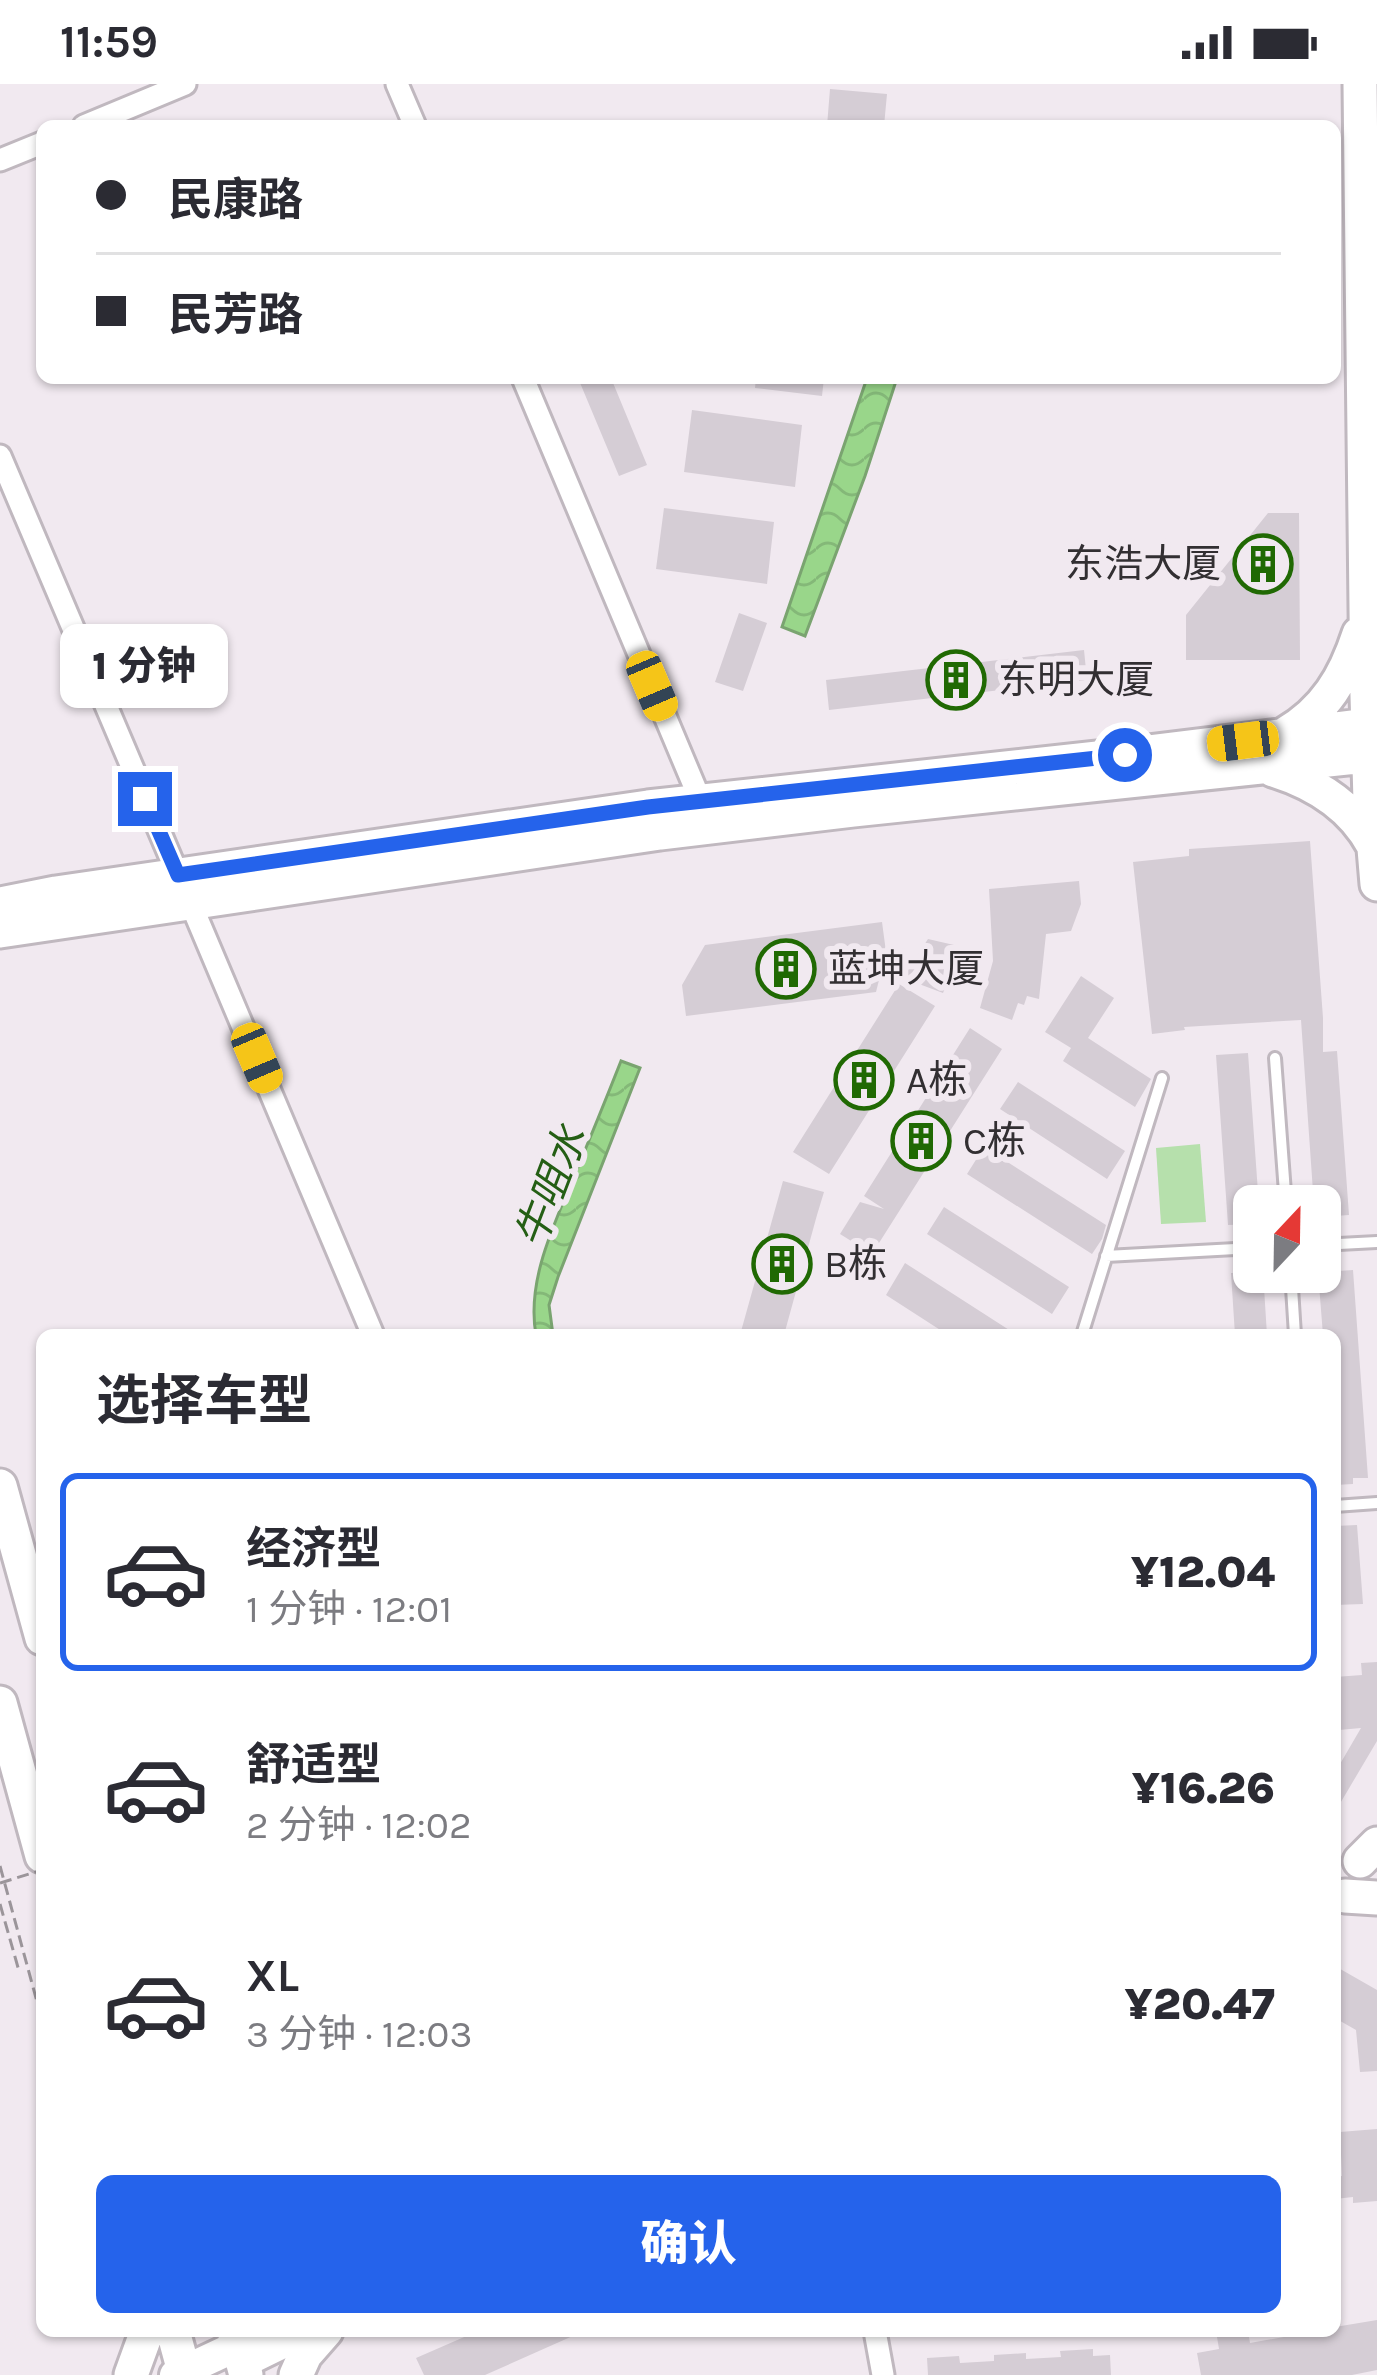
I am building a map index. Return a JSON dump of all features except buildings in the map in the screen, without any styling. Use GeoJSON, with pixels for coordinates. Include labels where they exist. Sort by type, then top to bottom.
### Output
{"type":"FeatureCollection","features":[{"type":"Feature","properties":{"kind":"main road"},"geometry":{"type":"LineString","coordinates":[[1360,84],[1366,603],[1377,884]]}},
{"type":"Feature","properties":{"kind":"main road"},"geometry":{"type":"LineString","coordinates":[[1282,736],[1304,724],[1328,699],[1353,652],[1366,603]]}},
{"type":"Feature","properties":{"kind":"main road"},"geometry":{"type":"LineString","coordinates":[[0,904],[184,889],[1282,736],[1372,740]]}},
{"type":"Feature","properties":{"kind":"main road"},"geometry":{"type":"LineString","coordinates":[[706,814],[1266,768],[1372,740]]}},
{"type":"Feature","properties":{"kind":"main road"},"geometry":{"type":"LineString","coordinates":[[1266,768],[1293,776],[1334,799],[1364,829],[1374,848]]}},
{"type":"Feature","properties":{"kind":"main road"},"geometry":{"type":"LineString","coordinates":[[0,931],[184,889]]}},
{"type":"Feature","properties":{"kind":"main road"},"geometry":{"type":"LineString","coordinates":[[0,1486],[36,1616]]}},
{"type":"Feature","properties":{"kind":"main road"},"geometry":{"type":"LineString","coordinates":[[0,1703],[36,1834]]}},
{"type":"Feature","properties":{"kind":"main road"},"geometry":{"type":"LineString","coordinates":[[131,2375],[144,2337]]}},
{"type":"Feature","properties":{"kind":"main road"},"geometry":{"type":"LineString","coordinates":[[183,2337],[221,2360],[289,2337]]}},
{"type":"Feature","properties":{"kind":"main road"},"geometry":{"type":"LineString","coordinates":[[296,2375],[321,2337]]}},
{"type":"Feature","properties":{"kind":"street"},"geometry":{"type":"LineString","coordinates":[[98,120],[185,84]]}},
{"type":"Feature","properties":{"kind":"street"},"geometry":{"type":"LineString","coordinates":[[397,84],[412,120]]}},
{"type":"Feature","properties":{"kind":"street"},"geometry":{"type":"LineString","coordinates":[[0,160],[36,145]]}},
{"type":"Feature","properties":{"kind":"street"},"geometry":{"type":"LineString","coordinates":[[526,384],[706,814]]}},
{"type":"Feature","properties":{"kind":"street"},"geometry":{"type":"LineString","coordinates":[[0,456],[370,1329]]}},
{"type":"Feature","properties":{"kind":"street"},"geometry":{"type":"LineString","coordinates":[[876,2337],[883,2375]]}},
{"type":"Feature","properties":{"kind":"lane"},"geometry":{"type":"LineString","coordinates":[[1275,1058],[1284,1185]]}},
{"type":"Feature","properties":{"kind":"lane"},"geometry":{"type":"LineString","coordinates":[[1084,1329],[1162,1078]]}},
{"type":"Feature","properties":{"kind":"lane"},"geometry":{"type":"LineString","coordinates":[[1341,1244],[1377,1242]]}},
{"type":"Feature","properties":{"kind":"lane"},"geometry":{"type":"LineString","coordinates":[[1106,1256],[1233,1249]]}},
{"type":"Feature","properties":{"kind":"lane"},"geometry":{"type":"LineString","coordinates":[[1292,1293],[1295,1329]]}},
{"type":"Feature","properties":{"kind":"lane"},"geometry":{"type":"LineString","coordinates":[[1341,1506],[1377,1503]]}},
{"type":"Feature","properties":{"kind":"path"},"geometry":{"type":"LineString","coordinates":[[0,1867],[36,1998]]}},
{"type":"Feature","properties":{"kind":"path"},"geometry":{"type":"LineString","coordinates":[[0,1883],[36,1872]]}},
{"type":"Feature","properties":{"kind":"path"},"geometry":{"type":"LineString","coordinates":[[0,1904],[19,1971]]}},
{"type":"Feature","properties":{"kind":"shaded area"},"geometry":{"type":"Polygon","coordinates":[[[1200,1144],[1206,1222],[1161,1224],[1156,1148],[1200,1144]]]}},
{"type":"Feature","properties":{"kind":"water"},"geometry":{"type":"Polygon","coordinates":[[[865,384],[895,384],[805,636],[782,627],[865,384]]]}},
{"type":"Feature","properties":{"kind":"water"},"geometry":{"type":"Polygon","coordinates":[[[621,1061],[640,1068],[558,1277],[549,1305],[552,1329],[535,1329],[539,1273],[621,1061]]]}},
{"type":"Feature","properties":{"kind":"place","name":"东浩大厦"},"geometry":{"type":"Point","coordinates":[1263,564]}},
{"type":"Feature","properties":{"kind":"place","name":"东明大厦"},"geometry":{"type":"Point","coordinates":[956,680]}},
{"type":"Feature","properties":{"kind":"place","name":"蓝坤大厦"},"geometry":{"type":"Point","coordinates":[786,969]}},
{"type":"Feature","properties":{"kind":"place","name":"A栋"},"geometry":{"type":"Point","coordinates":[864,1080]}},
{"type":"Feature","properties":{"kind":"place","name":"C栋"},"geometry":{"type":"Point","coordinates":[921,1141]}},
{"type":"Feature","properties":{"kind":"place","name":"B栋"},"geometry":{"type":"Point","coordinates":[782,1264]}},
{"type":"Feature","properties":{"kind":"route"},"geometry":{"type":"LineString","coordinates":[[145,799],[178,875],[648,807],[1125,755]]}},
{"type":"Feature","properties":{"kind":"water label","name":"牛咀水"},"geometry":{"type":"Point","coordinates":[551,1187]}}]}
